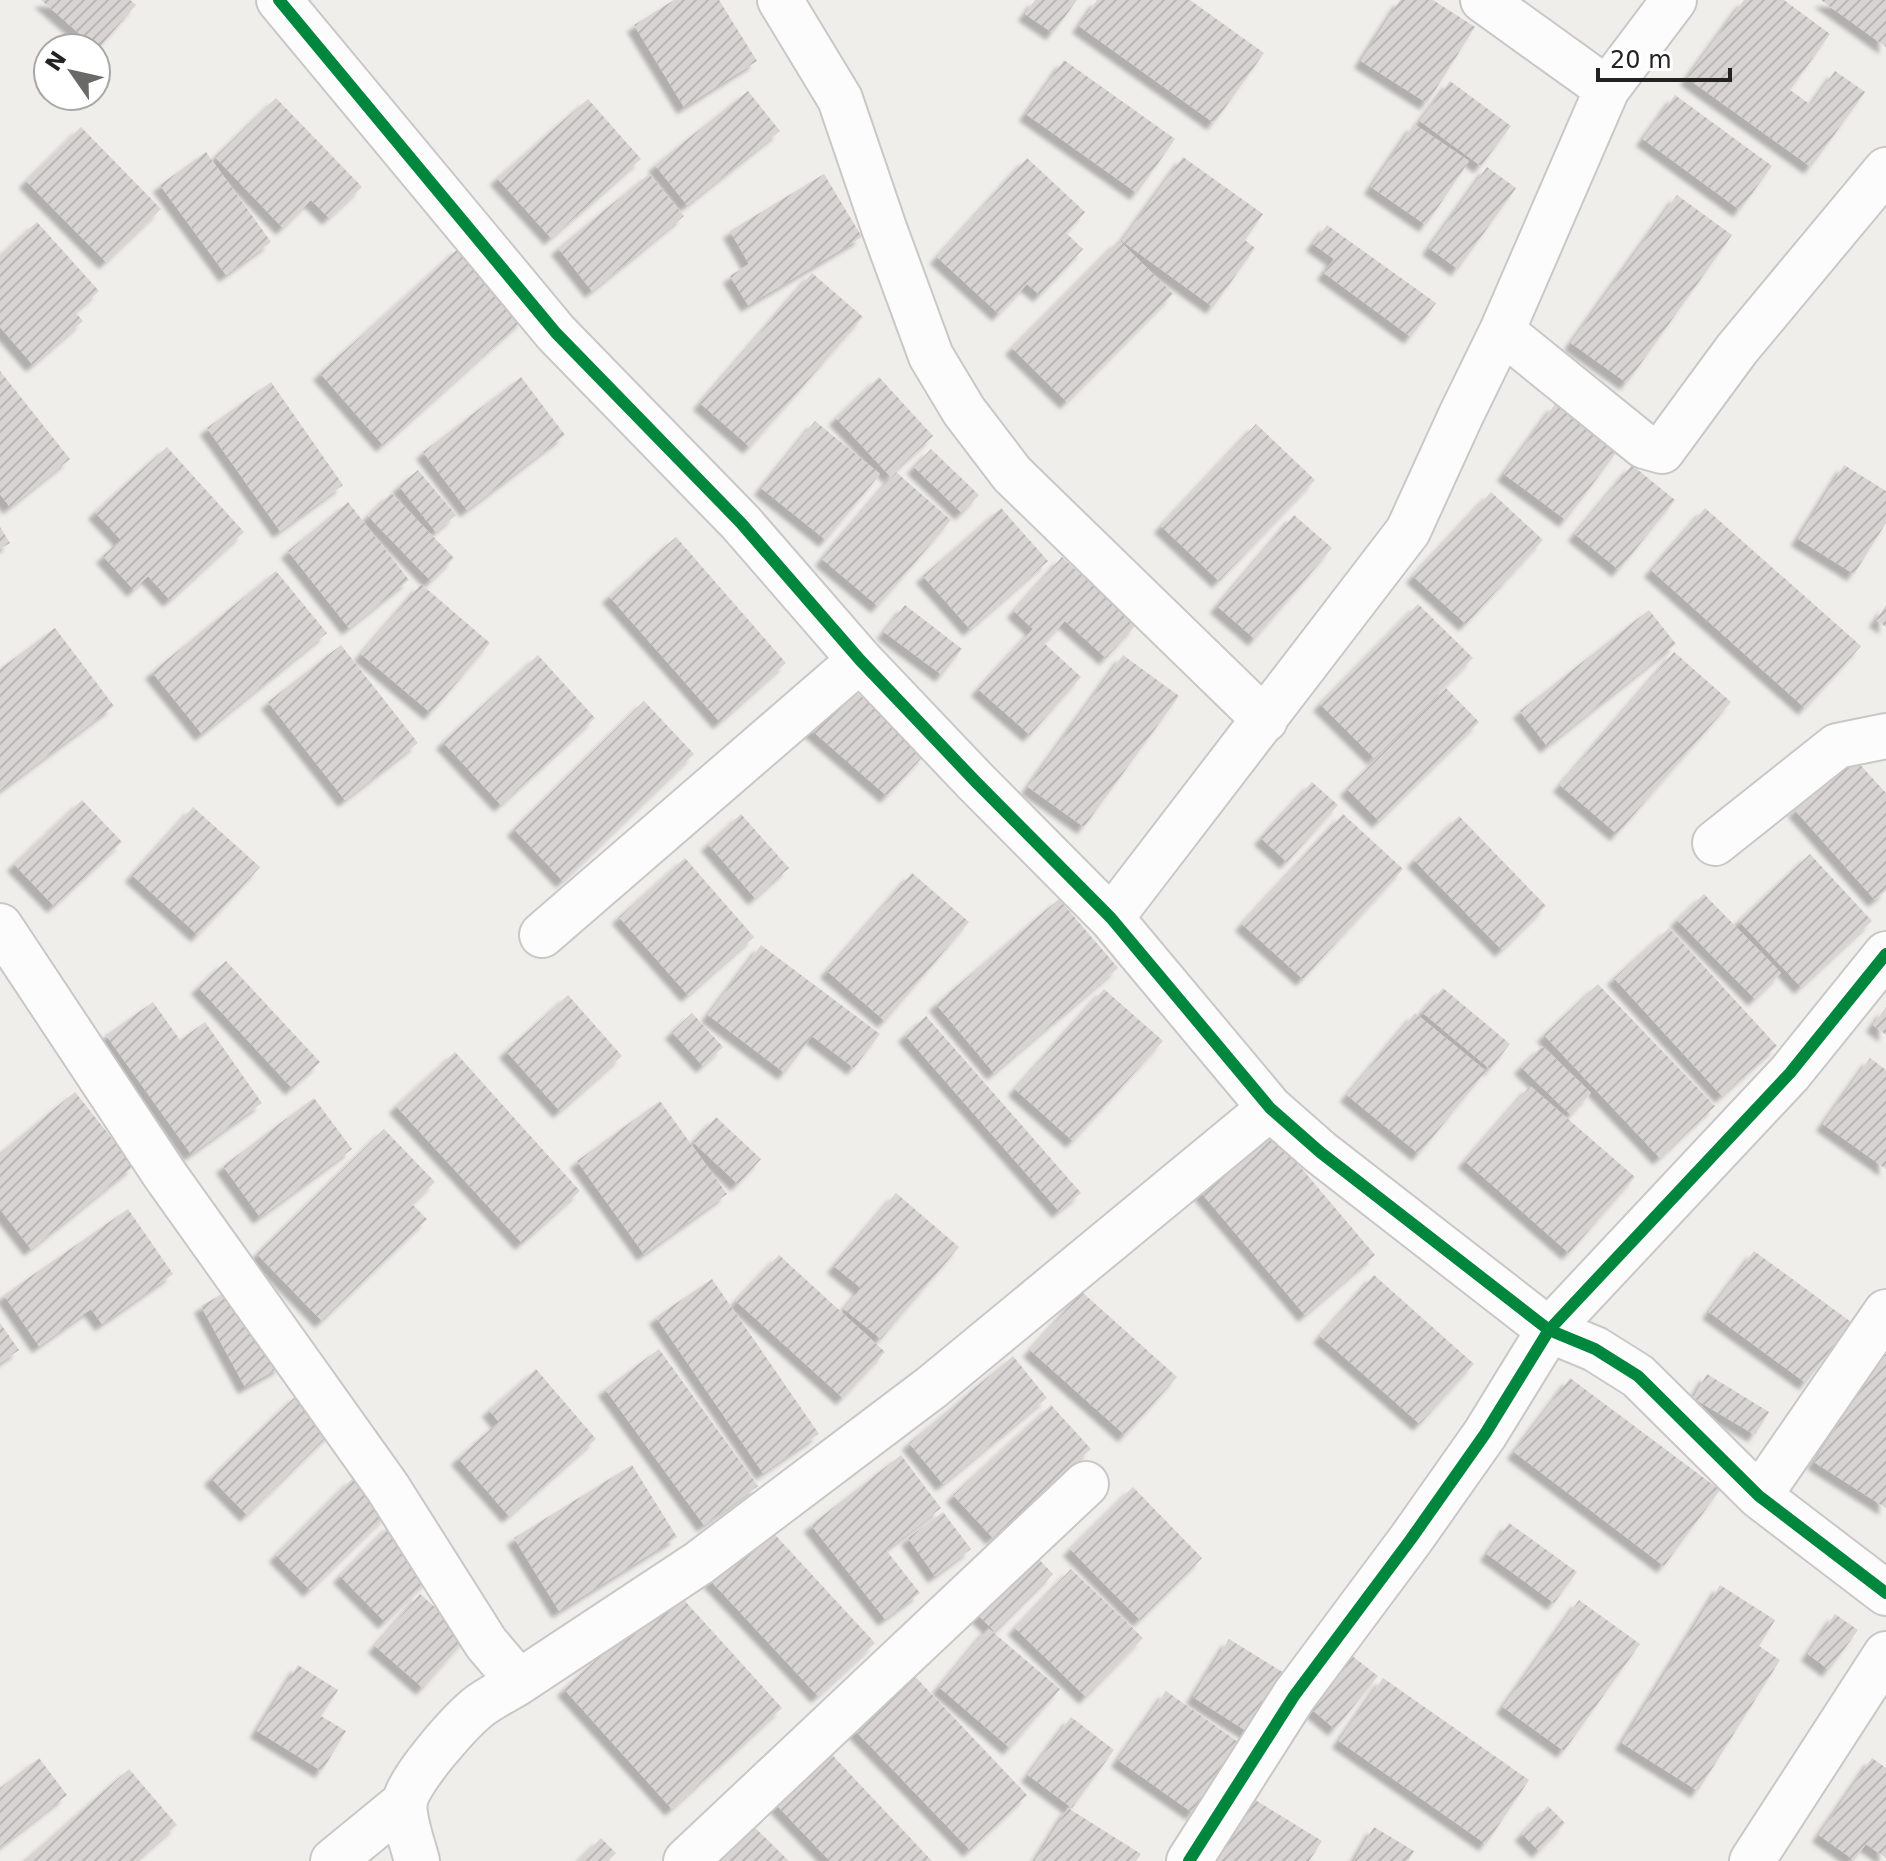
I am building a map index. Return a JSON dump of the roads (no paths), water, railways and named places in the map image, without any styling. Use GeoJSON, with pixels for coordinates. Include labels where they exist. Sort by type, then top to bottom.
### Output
{"type":"FeatureCollection","features":[{"type":"Feature","properties":{"kind":"street"},"geometry":{"type":"LineString","coordinates":[[279,0],[556,333],[741,523],[860,660],[1111,918],[1270,1108],[1320,1152],[1549,1330],[1595,1349],[1638,1376],[1759,1496],[1886,1593]]}},
{"type":"Feature","properties":{"kind":"street"},"geometry":{"type":"LineString","coordinates":[[780,0],[840,99],[931,356],[964,411],[1012,474],[1265,720]]}},
{"type":"Feature","properties":{"kind":"street"},"geometry":{"type":"LineString","coordinates":[[1483,0],[1607,89]]}},
{"type":"Feature","properties":{"kind":"street"},"geometry":{"type":"LineString","coordinates":[[1111,918],[1408,531],[1502,331],[1607,89],[1674,0]]}},
{"type":"Feature","properties":{"kind":"street"},"geometry":{"type":"LineString","coordinates":[[1502,331],[1644,446],[1662,451],[1737,349],[1886,170]]}},
{"type":"Feature","properties":{"kind":"street"},"geometry":{"type":"LineString","coordinates":[[542,935],[860,660]]}},
{"type":"Feature","properties":{"kind":"street"},"geometry":{"type":"LineString","coordinates":[[1715,843],[1837,746],[1886,736]]}},
{"type":"Feature","properties":{"kind":"street"},"geometry":{"type":"LineString","coordinates":[[0,926],[165,1175],[388,1488],[486,1643],[519,1682]]}},
{"type":"Feature","properties":{"kind":"street"},"geometry":{"type":"LineString","coordinates":[[1189,1861],[1294,1696],[1485,1434],[1549,1330],[1790,1073],[1886,954]]}},
{"type":"Feature","properties":{"kind":"street"},"geometry":{"type":"LineString","coordinates":[[417,1861],[405,1802],[409,1790],[457,1727],[479,1706],[699,1563],[932,1387],[1270,1108]]}},
{"type":"Feature","properties":{"kind":"street"},"geometry":{"type":"LineString","coordinates":[[1759,1496],[1886,1312]]}},
{"type":"Feature","properties":{"kind":"street"},"geometry":{"type":"LineString","coordinates":[[686,1861],[1086,1484]]}},
{"type":"Feature","properties":{"kind":"street"},"geometry":{"type":"LineString","coordinates":[[1752,1861],[1886,1654]]}},
{"type":"Feature","properties":{"kind":"street"},"geometry":{"type":"LineString","coordinates":[[333,1861],[405,1802]]}}]}
